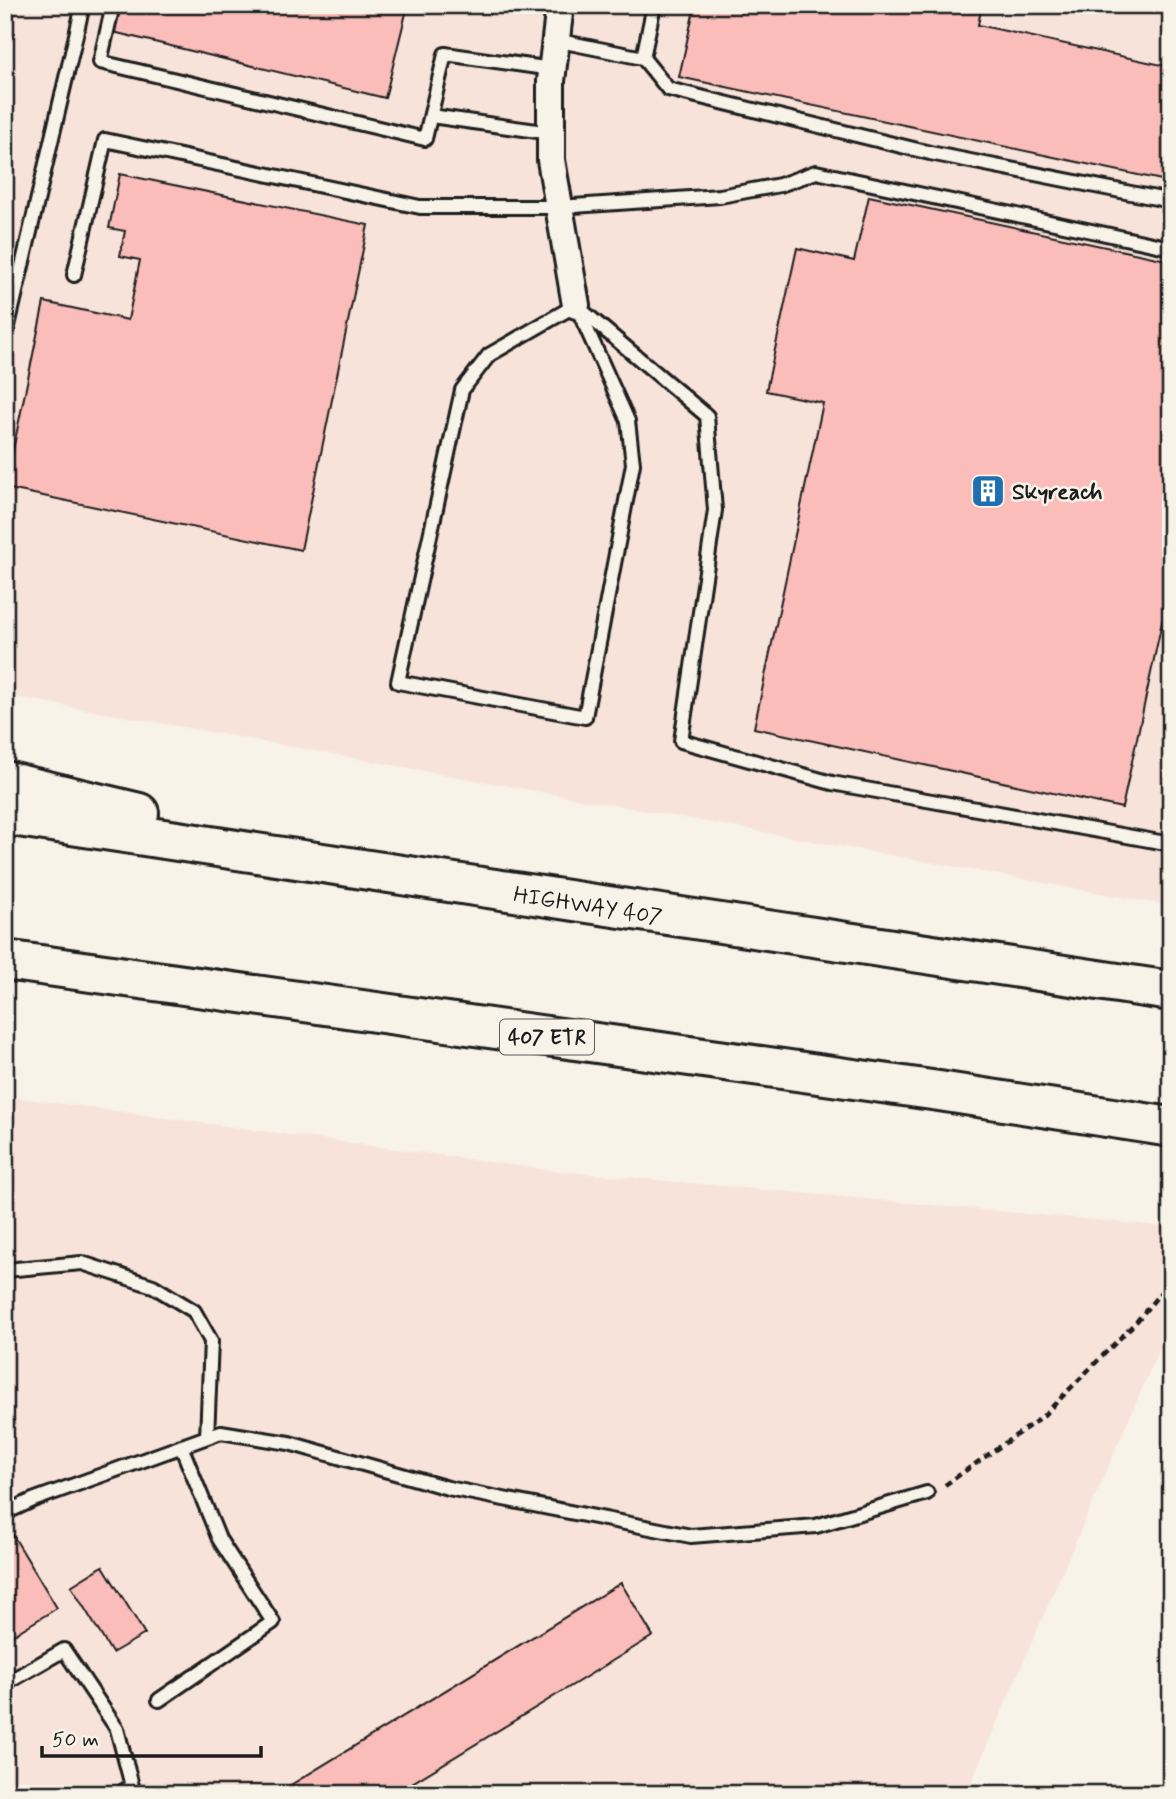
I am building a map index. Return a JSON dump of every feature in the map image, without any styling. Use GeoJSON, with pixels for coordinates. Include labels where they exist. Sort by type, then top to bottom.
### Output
{"type":"FeatureCollection","features":[{"type":"Feature","properties":{"kind":"highway"},"geometry":{"type":"LineString","coordinates":[[5,780],[410,878]]}},
{"type":"Feature","properties":{"kind":"highway","name":"HIGHWAY 407"},"geometry":{"type":"LineString","coordinates":[[5,815],[1171,992]]}},
{"type":"Feature","properties":{"kind":"highway","name":"407 ETR"},"geometry":{"type":"LineString","coordinates":[[5,960],[939,1091],[1171,1127]]}},
{"type":"Feature","properties":{"kind":"street"},"geometry":{"type":"LineString","coordinates":[[559,5],[552,69],[551,160],[576,305]]}},
{"type":"Feature","properties":{"kind":"lane"},"geometry":{"type":"LineString","coordinates":[[5,339],[83,5]]}},
{"type":"Feature","properties":{"kind":"lane"},"geometry":{"type":"LineString","coordinates":[[113,5],[100,62],[425,139],[445,54],[552,69]]}},
{"type":"Feature","properties":{"kind":"lane"},"geometry":{"type":"LineString","coordinates":[[643,58],[654,5]]}},
{"type":"Feature","properties":{"kind":"lane"},"geometry":{"type":"LineString","coordinates":[[555,40],[643,58],[668,89],[930,153],[1171,201]]}},
{"type":"Feature","properties":{"kind":"lane"},"geometry":{"type":"LineString","coordinates":[[431,117],[551,133]]}},
{"type":"Feature","properties":{"kind":"lane"},"geometry":{"type":"LineString","coordinates":[[74,275],[105,140],[420,207],[559,207],[720,196],[780,185],[816,172],[1171,248]]}},
{"type":"Feature","properties":{"kind":"lane"},"geometry":{"type":"LineString","coordinates":[[576,305],[628,421],[633,464],[585,717],[398,682],[462,390],[489,355],[576,305]]}},
{"type":"Feature","properties":{"kind":"lane"},"geometry":{"type":"LineString","coordinates":[[576,305],[707,416],[715,510],[681,741],[832,783],[1171,844]]}},
{"type":"Feature","properties":{"kind":"lane"},"geometry":{"type":"LineString","coordinates":[[5,1270],[82,1263],[153,1286],[194,1311],[211,1341],[207,1437]]}},
{"type":"Feature","properties":{"kind":"lane"},"geometry":{"type":"LineString","coordinates":[[5,1513],[33,1500],[221,1432],[289,1443],[448,1488],[691,1536],[816,1526],[928,1493]]}},
{"type":"Feature","properties":{"kind":"lane"},"geometry":{"type":"LineString","coordinates":[[159,1700],[273,1622],[219,1539],[181,1446]]}},
{"type":"Feature","properties":{"kind":"lane"},"geometry":{"type":"LineString","coordinates":[[5,1684],[64,1650],[117,1729],[132,1786],[119,1794]]}},
{"type":"Feature","properties":{"kind":"path"},"geometry":{"type":"LineString","coordinates":[[928,1493],[951,1482],[1042,1417],[1138,1321],[1171,1280]]}},
{"type":"Feature","properties":{"kind":"shaded area"},"geometry":{"type":"Polygon","coordinates":[[[5,5],[1171,5],[1171,906],[5,695],[5,5]]]}},
{"type":"Feature","properties":{"kind":"shaded area"},"geometry":{"type":"Polygon","coordinates":[[[5,1096],[549,1170],[1171,1227],[1171,1322],[966,1794],[5,1794],[5,1096]]]}},
{"type":"Feature","properties":{"kind":"building"},"geometry":{"type":"Polygon","coordinates":[[[120,5],[408,5],[385,98],[113,32],[120,5]]]}},
{"type":"Feature","properties":{"kind":"building"},"geometry":{"type":"Polygon","coordinates":[[[695,5],[982,5],[978,25],[1171,67],[1171,182],[679,77],[695,5]]]}},
{"type":"Feature","properties":{"kind":"building"},"geometry":{"type":"Polygon","coordinates":[[[120,174],[368,225],[301,550],[5,488],[44,302],[128,320],[140,260],[120,256],[125,231],[109,228],[120,174]]]}},
{"type":"Feature","properties":{"kind":"building","name":"Skyreach"},"geometry":{"type":"Polygon","coordinates":[[[869,196],[1171,261],[1171,580],[1122,808],[754,728],[823,403],[766,391],[797,248],[854,261],[869,196]]]}},
{"type":"Feature","properties":{"kind":"building"},"geometry":{"type":"Polygon","coordinates":[[[11,1532],[57,1608],[5,1640],[5,1536],[11,1532]]]}},
{"type":"Feature","properties":{"kind":"building"},"geometry":{"type":"Polygon","coordinates":[[[103,1566],[145,1634],[112,1653],[71,1586],[103,1566]]]}},
{"type":"Feature","properties":{"kind":"building"},"geometry":{"type":"Polygon","coordinates":[[[621,1583],[653,1636],[394,1794],[276,1794],[621,1583]]]}},
{"type":"Feature","properties":{"kind":"place","name":"Skyreach"},"geometry":{"type":"Point","coordinates":[988,491]}}]}
